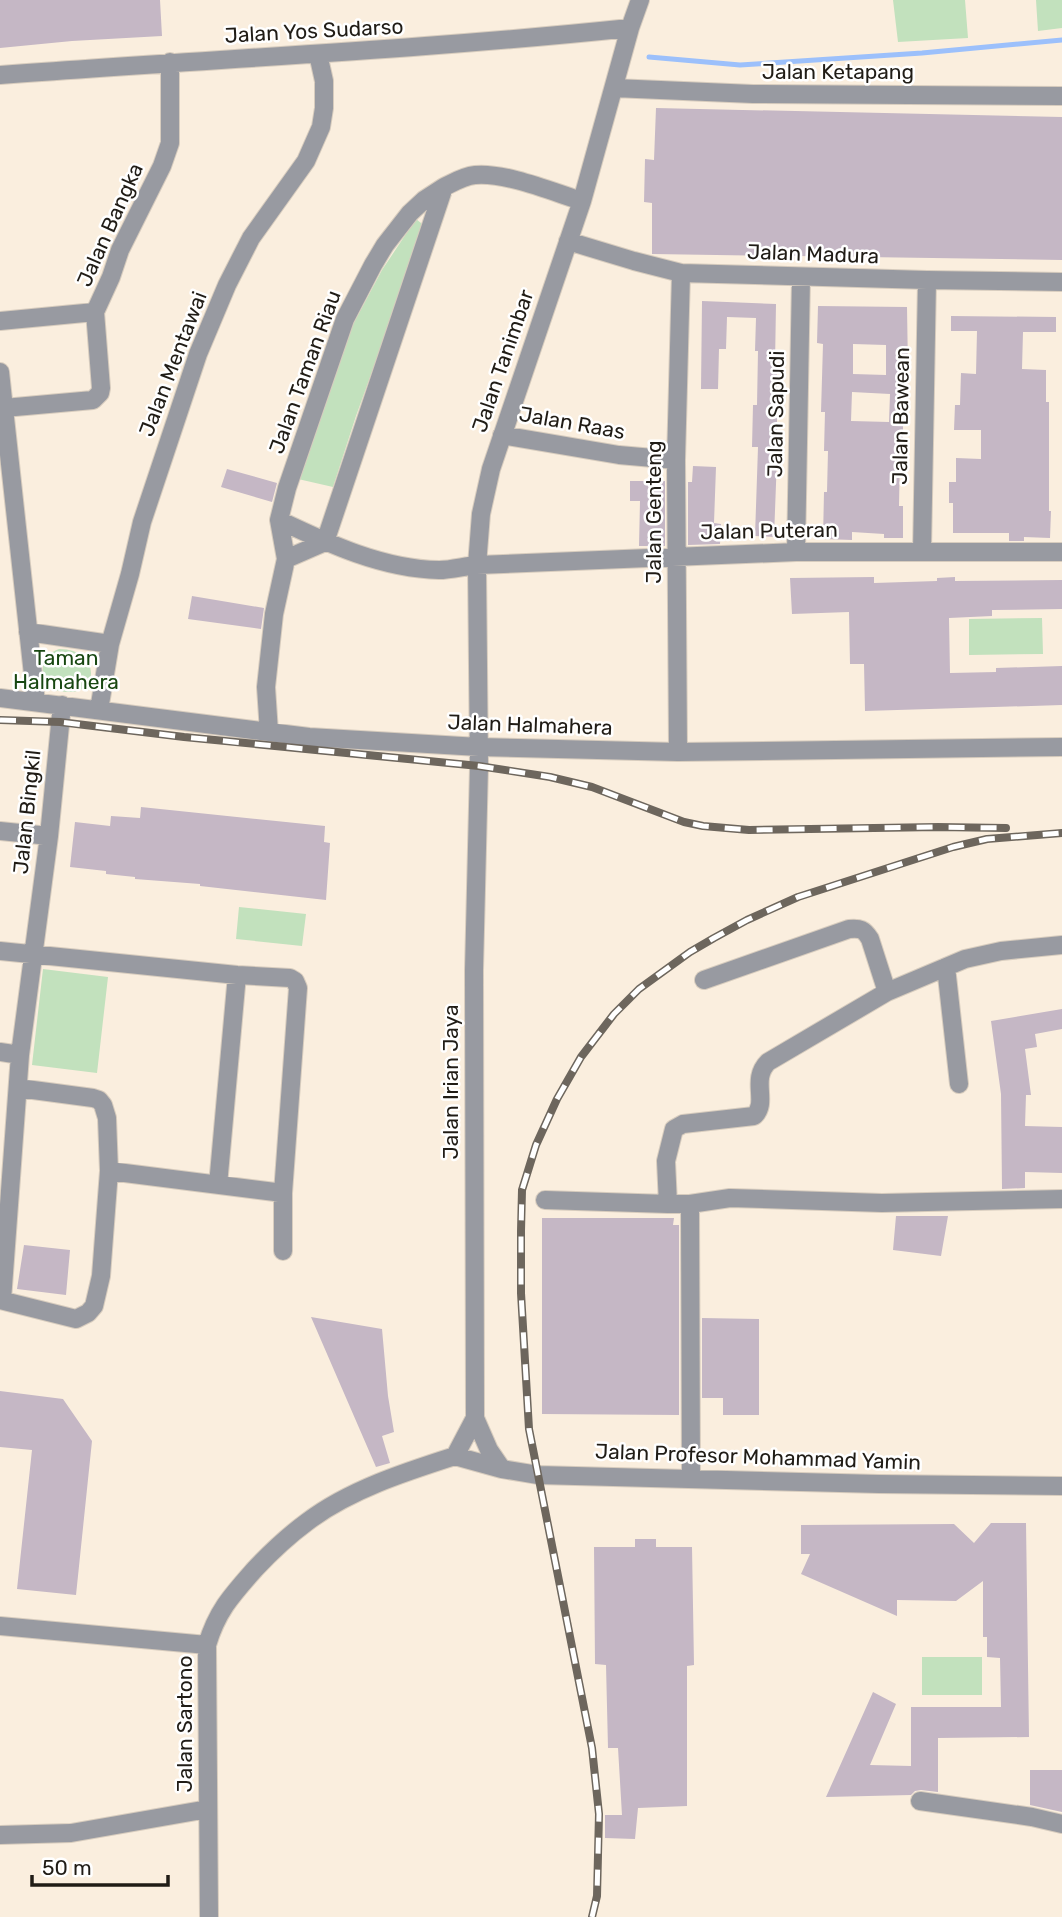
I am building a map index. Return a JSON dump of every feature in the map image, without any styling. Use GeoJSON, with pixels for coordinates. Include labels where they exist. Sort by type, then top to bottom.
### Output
{"type":"FeatureCollection","features":[{"type":"Feature","properties":{"kind":"street","name":"Jalan Tanimbar"},"geometry":{"type":"LineString","coordinates":[[479,747],[477,565],[481,514],[491,468],[582,201],[640,0]]}},
{"type":"Feature","properties":{"kind":"street","name":"Jalan Yos Sudarso"},"geometry":{"type":"LineString","coordinates":[[0,75],[516,40],[630,28]]}},
{"type":"Feature","properties":{"kind":"street","name":"Jalan Mentawai"},"geometry":{"type":"LineString","coordinates":[[99,710],[110,643],[142,522],[168,440],[213,317],[251,238],[306,161],[321,127],[324,81],[318,54]]}},
{"type":"Feature","properties":{"kind":"street","name":"Jalan Bangka"},"geometry":{"type":"LineString","coordinates":[[0,321],[95,312],[120,250],[162,166],[170,143],[170,62]]}},
{"type":"Feature","properties":{"kind":"street","name":"Jalan Ketapang"},"geometry":{"type":"LineString","coordinates":[[614,88],[753,94],[1062,96]]}},
{"type":"Feature","properties":{"kind":"street","name":"Jalan Taman Riau"},"geometry":{"type":"LineString","coordinates":[[269,732],[266,687],[274,614],[286,559],[279,520],[290,476],[345,319],[385,245],[424,201],[464,177],[478,175],[514,180],[582,201]]}},
{"type":"Feature","properties":{"kind":"street"},"geometry":{"type":"LineString","coordinates":[[286,559],[325,542],[444,187]]}},
{"type":"Feature","properties":{"kind":"street","name":"Jalan Madura"},"geometry":{"type":"LineString","coordinates":[[568,241],[681,273],[1062,282]]}},
{"type":"Feature","properties":{"kind":"street","name":"Jalan Genteng"},"geometry":{"type":"LineString","coordinates":[[678,752],[676,460],[681,273]]}},
{"type":"Feature","properties":{"kind":"street","name":"Jalan Sapudi"},"geometry":{"type":"LineString","coordinates":[[796,552],[801,277]]}},
{"type":"Feature","properties":{"kind":"street","name":"Jalan Bawean"},"geometry":{"type":"LineString","coordinates":[[922,552],[927,280]]}},
{"type":"Feature","properties":{"kind":"street"},"geometry":{"type":"LineString","coordinates":[[4,408],[93,400],[97,397],[101,388],[95,312]]}},
{"type":"Feature","properties":{"kind":"street"},"geometry":{"type":"LineString","coordinates":[[0,372],[4,408],[9,547],[28,632],[36,702]]}},
{"type":"Feature","properties":{"kind":"street","name":"Jalan Raas"},"geometry":{"type":"LineString","coordinates":[[502,435],[619,455],[676,460]]}},
{"type":"Feature","properties":{"kind":"street"},"geometry":{"type":"LineString","coordinates":[[279,520],[325,542]]}},
{"type":"Feature","properties":{"kind":"street","name":"Jalan Puteran"},"geometry":{"type":"LineString","coordinates":[[325,542],[370,557],[440,570],[477,565],[796,552],[1062,551]]}},
{"type":"Feature","properties":{"kind":"street"},"geometry":{"type":"LineString","coordinates":[[28,632],[110,643]]}},
{"type":"Feature","properties":{"kind":"street","name":"Jalan Halmahera"},"geometry":{"type":"LineString","coordinates":[[0,698],[309,737],[479,747],[678,752],[1062,747]]}},
{"type":"Feature","properties":{"kind":"street","name":"Jalan Bingkil"},"geometry":{"type":"LineString","coordinates":[[1,1300],[20,1055],[49,836],[62,705]]}},
{"type":"Feature","properties":{"kind":"street","name":"Jalan Irian Jaya"},"geometry":{"type":"LineString","coordinates":[[479,747],[474,970],[475,1418],[489,1450],[502,1469]]}},
{"type":"Feature","properties":{"kind":"street"},"geometry":{"type":"LineString","coordinates":[[0,831],[49,836]]}},
{"type":"Feature","properties":{"kind":"street"},"geometry":{"type":"LineString","coordinates":[[704,980],[849,929],[860,928],[870,939],[887,992]]}},
{"type":"Feature","properties":{"kind":"street"},"geometry":{"type":"LineString","coordinates":[[668,1204],[666,1161],[674,1129],[683,1124],[754,1116],[759,1112],[759,1079],[768,1062],[887,992],[965,959],[1001,951],[1062,946]]}},
{"type":"Feature","properties":{"kind":"street"},"geometry":{"type":"LineString","coordinates":[[0,951],[290,978],[295,981],[297,985],[283,1193],[283,1251]]}},
{"type":"Feature","properties":{"kind":"street"},"geometry":{"type":"LineString","coordinates":[[946,967],[959,1084]]}},
{"type":"Feature","properties":{"kind":"street"},"geometry":{"type":"LineString","coordinates":[[218,1185],[237,975]]}},
{"type":"Feature","properties":{"kind":"street"},"geometry":{"type":"LineString","coordinates":[[0,1052],[20,1055]]}},
{"type":"Feature","properties":{"kind":"street"},"geometry":{"type":"LineString","coordinates":[[1,1300],[76,1319],[88,1313],[94,1306],[101,1276],[109,1171],[106,1112],[103,1105],[99,1100],[18,1088]]}},
{"type":"Feature","properties":{"kind":"street"},"geometry":{"type":"LineString","coordinates":[[109,1171],[283,1193]]}},
{"type":"Feature","properties":{"kind":"street"},"geometry":{"type":"LineString","coordinates":[[545,1200],[690,1205],[730,1198],[882,1203],[1062,1199]]}},
{"type":"Feature","properties":{"kind":"street"},"geometry":{"type":"LineString","coordinates":[[690,1205],[691,1478]]}},
{"type":"Feature","properties":{"kind":"street","name":"Jalan Irian Jaya"},"geometry":{"type":"LineString","coordinates":[[455,1456],[475,1418]]}},
{"type":"Feature","properties":{"kind":"street","name":"Jalan Profesor Mohammad Yamin"},"geometry":{"type":"LineString","coordinates":[[455,1456],[502,1469],[538,1475],[1062,1486]]}},
{"type":"Feature","properties":{"kind":"street","name":"Jalan Sartono"},"geometry":{"type":"LineString","coordinates":[[209,1917],[207,1645],[213,1625],[236,1589],[270,1553],[308,1521],[352,1494],[455,1456]]}},
{"type":"Feature","properties":{"kind":"street"},"geometry":{"type":"LineString","coordinates":[[0,1626],[207,1645]]}},
{"type":"Feature","properties":{"kind":"street"},"geometry":{"type":"LineString","coordinates":[[920,1801],[1032,1816],[1062,1824]]}},
{"type":"Feature","properties":{"kind":"street"},"geometry":{"type":"LineString","coordinates":[[0,1835],[71,1833],[208,1809]]}},
{"type":"Feature","properties":{"kind":"green space"},"geometry":{"type":"Polygon","coordinates":[[[893,0],[965,0],[968,38],[898,42],[893,0]]]}},
{"type":"Feature","properties":{"kind":"green space"},"geometry":{"type":"Polygon","coordinates":[[[1036,0],[1062,0],[1062,28],[1038,31],[1036,0]]]}},
{"type":"Feature","properties":{"kind":"green space"},"geometry":{"type":"Polygon","coordinates":[[[416,219],[424,228],[333,487],[298,479],[350,330],[382,270],[416,219]]]}},
{"type":"Feature","properties":{"kind":"green space"},"geometry":{"type":"Polygon","coordinates":[[[1042,618],[1043,654],[969,655],[969,619],[1042,618]]]}},
{"type":"Feature","properties":{"kind":"green space","name":"Taman Halmahera"},"geometry":{"type":"Polygon","coordinates":[[[59,649],[73,651],[89,665],[89,682],[83,688],[73,692],[60,691],[52,689],[46,683],[43,673],[45,660],[59,649]]]}},
{"type":"Feature","properties":{"kind":"green space"},"geometry":{"type":"Polygon","coordinates":[[[239,907],[306,914],[302,946],[236,939],[239,907]]]}},
{"type":"Feature","properties":{"kind":"green space"},"geometry":{"type":"Polygon","coordinates":[[[43,969],[108,977],[97,1073],[32,1065],[43,969]]]}},
{"type":"Feature","properties":{"kind":"green space"},"geometry":{"type":"Polygon","coordinates":[[[922,1657],[982,1657],[982,1695],[922,1695],[922,1657]]]}},
{"type":"Feature","properties":{"kind":"building"},"geometry":{"type":"Polygon","coordinates":[[[0,0],[160,0],[162,36],[0,48],[0,0]]]}},
{"type":"Feature","properties":{"kind":"building"},"geometry":{"type":"Polygon","coordinates":[[[656,108],[1062,117],[1062,260],[652,254],[652,203],[644,202],[645,159],[654,160],[656,108]]]}},
{"type":"Feature","properties":{"kind":"building"},"geometry":{"type":"Polygon","coordinates":[[[702,301],[776,304],[777,458],[774,537],[755,536],[758,447],[752,447],[753,405],[757,405],[756,318],[727,317],[726,349],[719,349],[718,389],[701,389],[702,301]]]}},
{"type":"Feature","properties":{"kind":"building"},"geometry":{"type":"Polygon","coordinates":[[[818,306],[907,307],[908,370],[906,407],[903,407],[903,452],[900,452],[899,506],[903,506],[903,538],[884,538],[884,534],[852,532],[852,540],[823,539],[828,451],[824,451],[825,412],[821,412],[823,344],[817,343],[818,306]],[[853,344],[853,374],[886,375],[886,345],[853,344]],[[852,392],[851,421],[889,422],[890,394],[852,392]]]}},
{"type":"Feature","properties":{"kind":"building"},"geometry":{"type":"Polygon","coordinates":[[[951,316],[1056,317],[1056,332],[1023,332],[1022,369],[1046,370],[1046,402],[1049,402],[1050,538],[1024,537],[1024,541],[1009,541],[1009,533],[953,533],[953,503],[949,503],[949,482],[956,482],[956,458],[981,459],[981,430],[954,430],[955,405],[960,405],[961,373],[976,374],[977,331],[951,331],[951,316]]]}},
{"type":"Feature","properties":{"kind":"building"},"geometry":{"type":"Polygon","coordinates":[[[693,466],[716,467],[714,523],[721,524],[720,544],[688,545],[688,482],[692,482],[693,466]]]}},
{"type":"Feature","properties":{"kind":"building"},"geometry":{"type":"Polygon","coordinates":[[[227,469],[277,483],[272,502],[221,487],[227,469]]]}},
{"type":"Feature","properties":{"kind":"building"},"geometry":{"type":"Polygon","coordinates":[[[630,481],[665,481],[665,546],[639,546],[640,501],[630,501],[630,481]]]}},
{"type":"Feature","properties":{"kind":"building"},"geometry":{"type":"Polygon","coordinates":[[[874,577],[874,583],[937,581],[937,578],[955,577],[955,581],[1062,580],[1062,609],[992,610],[992,616],[949,618],[950,673],[996,672],[996,668],[1062,666],[1062,705],[865,711],[864,664],[850,664],[849,612],[792,614],[790,578],[874,577]]]}},
{"type":"Feature","properties":{"kind":"building"},"geometry":{"type":"Polygon","coordinates":[[[192,596],[264,608],[261,629],[188,619],[192,596]]]}},
{"type":"Feature","properties":{"kind":"building"},"geometry":{"type":"Polygon","coordinates":[[[141,807],[325,826],[324,842],[330,843],[326,900],[200,884],[135,879],[106,874],[106,871],[70,867],[75,822],[110,826],[111,816],[140,818],[141,807]]]}},
{"type":"Feature","properties":{"kind":"building"},"geometry":{"type":"Polygon","coordinates":[[[1062,1009],[1062,1029],[1035,1034],[1037,1047],[1025,1049],[1031,1095],[1026,1095],[1025,1126],[1062,1127],[1062,1173],[1025,1172],[1025,1188],[1002,1189],[1001,1094],[991,1021],[1062,1009]]]}},
{"type":"Feature","properties":{"kind":"building"},"geometry":{"type":"Polygon","coordinates":[[[896,1216],[948,1216],[941,1256],[893,1250],[896,1216]]]}},
{"type":"Feature","properties":{"kind":"building"},"geometry":{"type":"Polygon","coordinates":[[[542,1218],[674,1218],[673,1225],[679,1225],[679,1415],[542,1414],[542,1218]]]}},
{"type":"Feature","properties":{"kind":"building"},"geometry":{"type":"Polygon","coordinates":[[[24,1245],[70,1250],[66,1295],[17,1289],[24,1245]]]}},
{"type":"Feature","properties":{"kind":"building"},"geometry":{"type":"Polygon","coordinates":[[[311,1317],[382,1329],[394,1432],[382,1436],[390,1463],[376,1467],[311,1317]]]}},
{"type":"Feature","properties":{"kind":"building"},"geometry":{"type":"Polygon","coordinates":[[[702,1318],[759,1319],[759,1415],[723,1415],[723,1398],[702,1398],[702,1318]]]}},
{"type":"Feature","properties":{"kind":"building"},"geometry":{"type":"Polygon","coordinates":[[[0,1391],[63,1399],[92,1441],[76,1595],[17,1589],[32,1450],[0,1447],[0,1391]]]}},
{"type":"Feature","properties":{"kind":"building"},"geometry":{"type":"Polygon","coordinates":[[[991,1523],[1026,1523],[1029,1737],[938,1738],[938,1792],[921,1790],[911,1795],[826,1797],[873,1692],[896,1704],[870,1765],[911,1766],[911,1707],[1001,1707],[1000,1658],[987,1657],[987,1637],[983,1637],[983,1581],[956,1601],[897,1600],[897,1616],[801,1574],[810,1554],[801,1554],[801,1525],[954,1524],[974,1543],[991,1523]]]}},
{"type":"Feature","properties":{"kind":"building"},"geometry":{"type":"Polygon","coordinates":[[[635,1539],[656,1539],[656,1547],[692,1547],[694,1665],[687,1666],[687,1806],[638,1808],[635,1839],[605,1838],[605,1815],[622,1815],[618,1748],[608,1748],[606,1665],[595,1664],[594,1547],[635,1547],[635,1539]]]}},
{"type":"Feature","properties":{"kind":"building"},"geometry":{"type":"Polygon","coordinates":[[[1030,1770],[1062,1770],[1062,1812],[1030,1805],[1030,1770]]]}},
{"type":"Feature","properties":{"kind":"waterway"},"geometry":{"type":"LineString","coordinates":[[649,57],[740,65],[922,53],[1062,40]]}},
{"type":"Feature","properties":{"kind":"railway"},"geometry":{"type":"LineString","coordinates":[[0,720],[60,722],[479,766],[550,777],[592,787],[684,822],[703,826],[749,830],[1006,828]]}},
{"type":"Feature","properties":{"kind":"railway"},"geometry":{"type":"LineString","coordinates":[[592,1917],[597,1896],[599,1814],[592,1748],[529,1429],[521,1293],[522,1190],[536,1145],[557,1099],[581,1057],[614,1014],[639,989],[690,952],[747,920],[798,897],[953,847],[987,839],[1062,833]]}}]}
